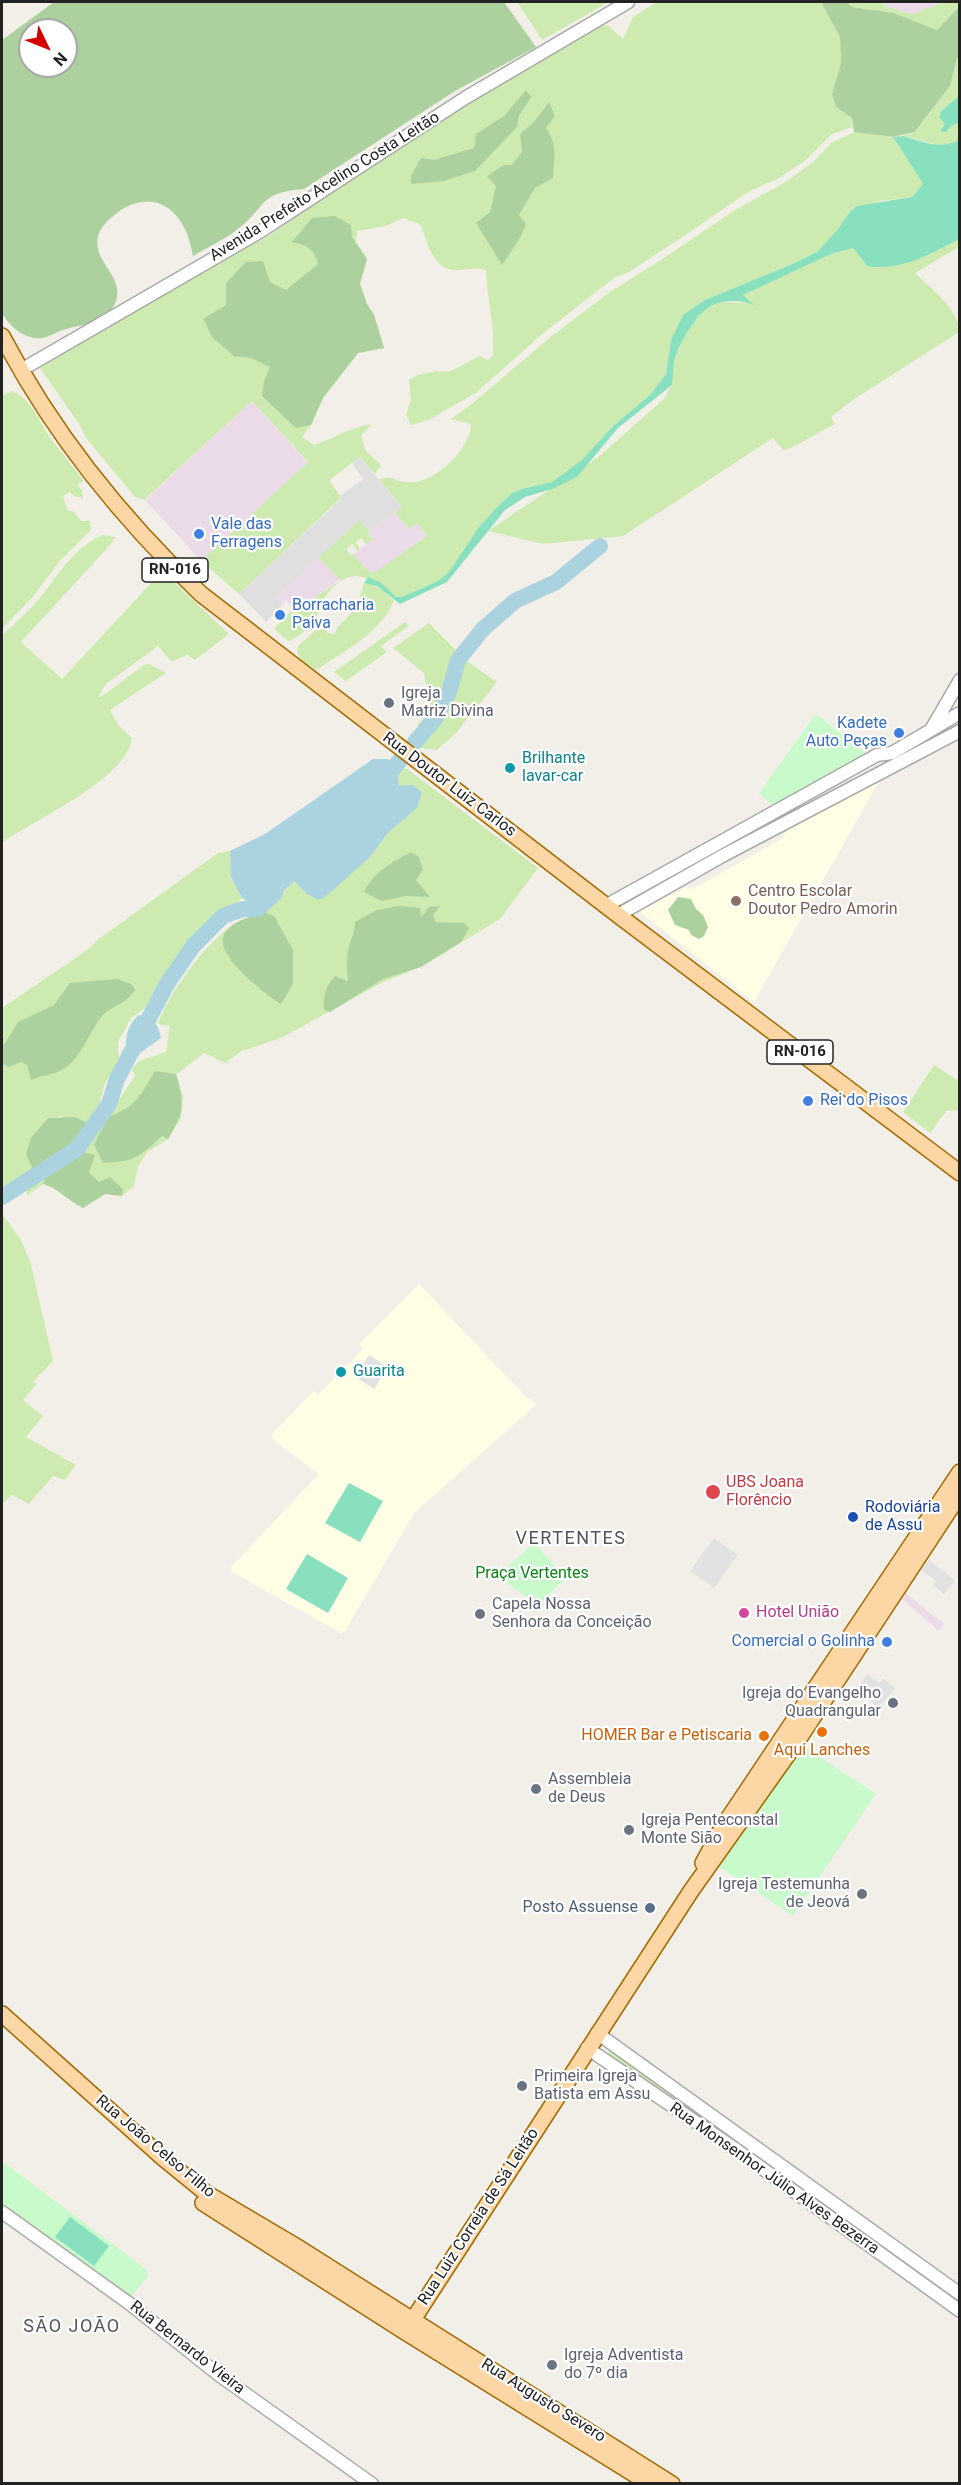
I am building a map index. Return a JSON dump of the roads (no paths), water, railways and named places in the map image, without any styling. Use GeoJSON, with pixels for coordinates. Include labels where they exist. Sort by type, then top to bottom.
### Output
{"type":"FeatureCollection","features":[{"type":"Feature","properties":{"kind":"main road","name":"Rua Doutor Luiz Carlos"},"geometry":{"type":"LineString","coordinates":[[2,336],[61,434],[90,475],[171,566],[201,594],[960,1173]]}},
{"type":"Feature","properties":{"kind":"main road","name":"Rua Luiz Correia de Sá Leitão"},"geometry":{"type":"LineString","coordinates":[[691,1891],[722,1828],[960,1472]]}},
{"type":"Feature","properties":{"kind":"main road","name":"Rua Luiz Correia de Sá Leitão"},"geometry":{"type":"LineString","coordinates":[[409,2326],[587,2048],[691,1891],[796,1743],[960,1494]]}},
{"type":"Feature","properties":{"kind":"main road","name":"Rua João Celso Filho"},"geometry":{"type":"LineString","coordinates":[[2,2014],[163,2158],[206,2193],[299,2248],[409,2326]]}},
{"type":"Feature","properties":{"kind":"main road","name":"Rua João Celso Filho"},"geometry":{"type":"LineString","coordinates":[[2,2027],[203,2203],[409,2326]]}},
{"type":"Feature","properties":{"kind":"main road","name":"Rua Augusto Severo"},"geometry":{"type":"LineString","coordinates":[[409,2326],[650,2484]]}},
{"type":"Feature","properties":{"kind":"main road","name":"Rua Augusto Severo"},"geometry":{"type":"LineString","coordinates":[[409,2326],[672,2484]]}},
{"type":"Feature","properties":{"kind":"street","name":"Avenida Prefeito Acelino Costa Leitão"},"geometry":{"type":"LineString","coordinates":[[21,370],[261,231],[465,98],[628,2]]}},
{"type":"Feature","properties":{"kind":"street"},"geometry":{"type":"LineString","coordinates":[[932,728],[960,680]]}},
{"type":"Feature","properties":{"kind":"street"},"geometry":{"type":"LineString","coordinates":[[613,910],[877,755],[892,753],[960,713]]}},
{"type":"Feature","properties":{"kind":"street"},"geometry":{"type":"LineString","coordinates":[[613,910],[724,855],[960,731]]}},
{"type":"Feature","properties":{"kind":"street","name":"Rua Monsenhor Júlio Alves Bezerra"},"geometry":{"type":"LineString","coordinates":[[597,2033],[960,2294]]}},
{"type":"Feature","properties":{"kind":"street","name":"Rua Monsenhor Júlio Alves Bezerra"},"geometry":{"type":"LineString","coordinates":[[587,2048],[738,2151],[960,2310]]}},
{"type":"Feature","properties":{"kind":"street","name":"Rua Bernardo Vieira"},"geometry":{"type":"LineString","coordinates":[[2,2212],[130,2304],[219,2375],[372,2484]]}},
{"type":"Feature","properties":{"kind":"water"},"geometry":{"type":"Polygon","coordinates":[[[373,759],[388,759],[397,766],[399,786],[412,785],[422,792],[417,808],[388,833],[370,857],[325,897],[318,900],[306,893],[294,881],[263,912],[242,898],[231,877],[230,851],[265,834],[373,759]]]}},
{"type":"Feature","properties":{"kind":"water"},"geometry":{"type":"Polygon","coordinates":[[[138,1015],[154,1022],[161,1038],[136,1056],[126,1053],[126,1042],[129,1028],[138,1015]]]}},
{"type":"Feature","properties":{"kind":"waterway"},"geometry":{"type":"LineString","coordinates":[[415,742],[435,719],[449,692],[458,660],[483,629],[515,601],[556,582],[600,546]]}},
{"type":"Feature","properties":{"kind":"waterway"},"geometry":{"type":"LineString","coordinates":[[382,783],[400,760]]}},
{"type":"Feature","properties":{"kind":"waterway"},"geometry":{"type":"LineString","coordinates":[[2,1197],[77,1149],[109,1104],[117,1079],[167,984],[193,946],[223,916],[243,909],[258,909],[275,893]]}},
{"type":"Feature","properties":{"kind":"place","name":"Vale das Ferragens"},"geometry":{"type":"Point","coordinates":[199,534]}},
{"type":"Feature","properties":{"kind":"place","name":"Borracharia Paiva"},"geometry":{"type":"Point","coordinates":[280,615]}},
{"type":"Feature","properties":{"kind":"place","name":"Igreja Matriz Divina"},"geometry":{"type":"Point","coordinates":[389,703]}},
{"type":"Feature","properties":{"kind":"place","name":"Kadete Auto Peças"},"geometry":{"type":"Point","coordinates":[899,733]}},
{"type":"Feature","properties":{"kind":"place","name":"Brilhante lavar-car"},"geometry":{"type":"Point","coordinates":[510,768]}},
{"type":"Feature","properties":{"kind":"place","name":"Centro Escolar Doutor Pedro Amorin"},"geometry":{"type":"Point","coordinates":[736,901]}},
{"type":"Feature","properties":{"kind":"place","name":"Rei do Pisos"},"geometry":{"type":"Point","coordinates":[808,1101]}},
{"type":"Feature","properties":{"kind":"place","name":"Guarita"},"geometry":{"type":"Point","coordinates":[341,1372]}},
{"type":"Feature","properties":{"kind":"place","name":"UBS Joana Florêncio"},"geometry":{"type":"Point","coordinates":[713,1492]}},
{"type":"Feature","properties":{"kind":"place","name":"Rodoviária de Assu"},"geometry":{"type":"Point","coordinates":[853,1517]}},
{"type":"Feature","properties":{"kind":"place","name":"Hotel União"},"geometry":{"type":"Point","coordinates":[744,1613]}},
{"type":"Feature","properties":{"kind":"place","name":"Capela Nossa Senhora da Conceição"},"geometry":{"type":"Point","coordinates":[480,1614]}},
{"type":"Feature","properties":{"kind":"place","name":"Comercial o Golinha"},"geometry":{"type":"Point","coordinates":[887,1642]}},
{"type":"Feature","properties":{"kind":"place","name":"Igreja do Evangelho Quadrangular"},"geometry":{"type":"Point","coordinates":[893,1703]}},
{"type":"Feature","properties":{"kind":"place","name":"Aqui Lanches"},"geometry":{"type":"Point","coordinates":[822,1732]}},
{"type":"Feature","properties":{"kind":"place","name":"HOMER Bar e Petiscaria"},"geometry":{"type":"Point","coordinates":[764,1736]}},
{"type":"Feature","properties":{"kind":"place","name":"Assembleia de Deus"},"geometry":{"type":"Point","coordinates":[536,1789]}},
{"type":"Feature","properties":{"kind":"place","name":"Igreja Penteconstal Monte Sião"},"geometry":{"type":"Point","coordinates":[629,1830]}},
{"type":"Feature","properties":{"kind":"place","name":"Igreja Testemunha de Jeová"},"geometry":{"type":"Point","coordinates":[862,1894]}},
{"type":"Feature","properties":{"kind":"place","name":"Posto Assuense"},"geometry":{"type":"Point","coordinates":[650,1908]}},
{"type":"Feature","properties":{"kind":"place","name":"Primeira Igreja Batista em Assu"},"geometry":{"type":"Point","coordinates":[522,2086]}},
{"type":"Feature","properties":{"kind":"place","name":"Igreja Adventista do 7º dia"},"geometry":{"type":"Point","coordinates":[552,2365]}},
{"type":"Feature","properties":{"kind":"district","name":"VERTENTES"},"geometry":{"type":"Point","coordinates":[571,1539]}},
{"type":"Feature","properties":{"kind":"district","name":"SÃO JOÃO"},"geometry":{"type":"Point","coordinates":[72,2327]}},
{"type":"Feature","properties":{"kind":"park label","name":"Praça Vertentes"},"geometry":{"type":"Point","coordinates":[532,1574]}}]}
